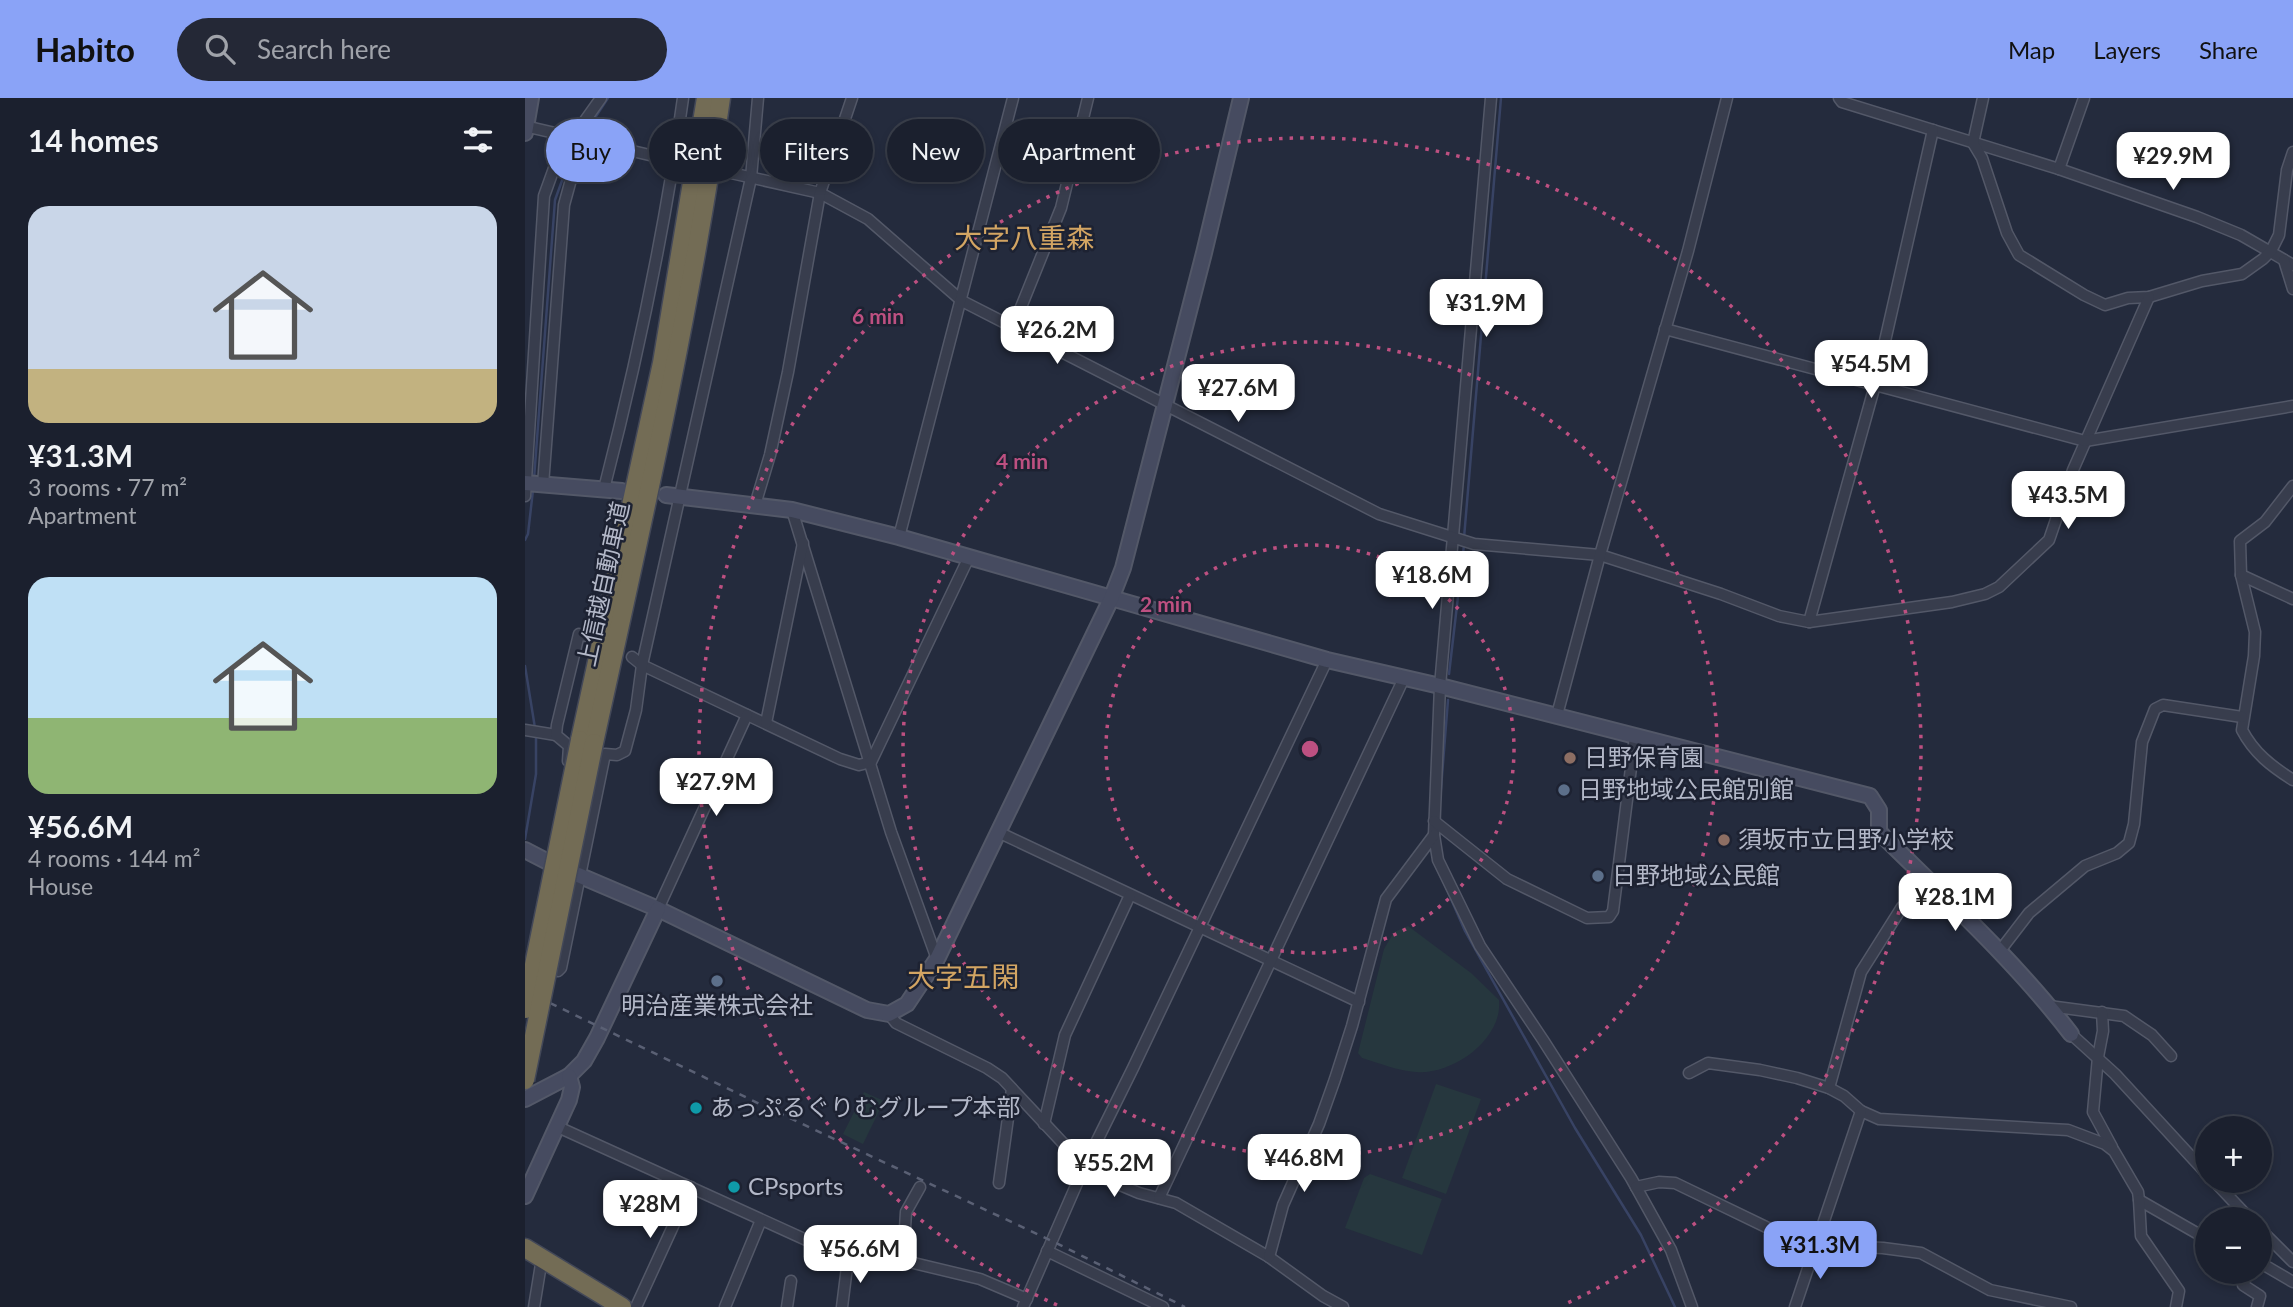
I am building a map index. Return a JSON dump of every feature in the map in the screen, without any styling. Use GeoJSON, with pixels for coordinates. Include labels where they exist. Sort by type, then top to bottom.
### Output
{"type":"FeatureCollection","features":[{"type":"Feature","properties":{"kind":"highway","name":"上信越自動車道"},"geometry":{"type":"LineString","coordinates":[[525,1080],[665,349],[706,98]]}},
{"type":"Feature","properties":{"kind":"highway","name":"上信越自動車道"},"geometry":{"type":"LineString","coordinates":[[525,1009],[676,366],[696,261],[721,98]]}},
{"type":"Feature","properties":{"kind":"highway"},"geometry":{"type":"LineString","coordinates":[[525,1248],[622,1307]]}},
{"type":"Feature","properties":{"kind":"street"},"geometry":{"type":"LineString","coordinates":[[531,98],[525,128],[546,132]]}},
{"type":"Feature","properties":{"kind":"street"},"geometry":{"type":"LineString","coordinates":[[586,119],[601,98]]}},
{"type":"Feature","properties":{"kind":"street"},"geometry":{"type":"LineString","coordinates":[[680,119],[683,98]]}},
{"type":"Feature","properties":{"kind":"street"},"geometry":{"type":"LineString","coordinates":[[527,730],[556,735],[617,755],[625,751],[636,710],[672,495],[751,178],[758,98]]}},
{"type":"Feature","properties":{"kind":"street"},"geometry":{"type":"LineString","coordinates":[[755,505],[770,455],[788,372],[820,193],[852,98]]}},
{"type":"Feature","properties":{"kind":"street"},"geometry":{"type":"LineString","coordinates":[[899,537],[1013,98]]}},
{"type":"Feature","properties":{"kind":"street"},"geometry":{"type":"LineString","coordinates":[[1013,327],[1061,208],[1088,98]]}},
{"type":"Feature","properties":{"kind":"street"},"geometry":{"type":"LineString","coordinates":[[526,850],[549,863],[657,909],[867,1010],[889,1014],[907,1004],[937,959],[1111,599],[1133,535],[1241,98]]}},
{"type":"Feature","properties":{"kind":"street"},"geometry":{"type":"LineString","coordinates":[[1492,98],[1460,539],[1440,686],[1434,821],[1438,860],[1479,946],[1543,1040],[1636,1187],[1671,1250],[1692,1307]]}},
{"type":"Feature","properties":{"kind":"street"},"geometry":{"type":"LineString","coordinates":[[1557,715],[1727,98]]}},
{"type":"Feature","properties":{"kind":"street"},"geometry":{"type":"LineString","coordinates":[[1839,98],[1842,102],[2059,169],[2241,235],[2288,263],[2293,289]]}},
{"type":"Feature","properties":{"kind":"street"},"geometry":{"type":"LineString","coordinates":[[1983,98],[1973,143],[1982,158],[2007,233],[2019,255],[2105,305],[2242,274],[2271,251],[2279,235],[2288,201],[2293,152]]}},
{"type":"Feature","properties":{"kind":"street"},"geometry":{"type":"LineString","coordinates":[[2059,169],[2084,98]]}},
{"type":"Feature","properties":{"kind":"street"},"geometry":{"type":"LineString","coordinates":[[1809,622],[1875,385],[1934,130]]}},
{"type":"Feature","properties":{"kind":"street"},"geometry":{"type":"LineString","coordinates":[[746,177],[820,193],[868,219],[962,301],[1379,514],[1460,539],[1505,548],[1600,555],[1721,594],[1779,616],[1809,622],[1952,602],[1985,594],[1999,587],[2049,540],[2085,441],[2149,297]]}},
{"type":"Feature","properties":{"kind":"street"},"geometry":{"type":"LineString","coordinates":[[549,182],[544,196],[527,420],[526,486],[622,491]]}},
{"type":"Feature","properties":{"kind":"street"},"geometry":{"type":"LineString","coordinates":[[543,485],[563,205],[570,182]]}},
{"type":"Feature","properties":{"kind":"street"},"geometry":{"type":"LineString","coordinates":[[604,489],[628,395],[669,182]]}},
{"type":"Feature","properties":{"kind":"street"},"geometry":{"type":"LineString","coordinates":[[1665,329],[2085,441],[2293,405]]}},
{"type":"Feature","properties":{"kind":"street"},"geometry":{"type":"LineString","coordinates":[[2293,486],[2265,522],[2240,541],[2241,575],[2255,632],[2254,656],[2242,730],[2255,751],[2271,766],[2293,780]]}},
{"type":"Feature","properties":{"kind":"street"},"geometry":{"type":"LineString","coordinates":[[672,495],[792,510],[899,537],[1327,660],[1557,715],[1870,796],[1879,810],[1879,832],[1999,952],[2071,1034],[2098,1057],[2195,1161]]}},
{"type":"Feature","properties":{"kind":"street"},"geometry":{"type":"LineString","coordinates":[[792,510],[891,832],[937,959]]}},
{"type":"Feature","properties":{"kind":"street"},"geometry":{"type":"LineString","coordinates":[[766,723],[803,543]]}},
{"type":"Feature","properties":{"kind":"street"},"geometry":{"type":"LineString","coordinates":[[871,762],[969,557]]}},
{"type":"Feature","properties":{"kind":"street"},"geometry":{"type":"LineString","coordinates":[[2241,575],[2293,599]]}},
{"type":"Feature","properties":{"kind":"street"},"geometry":{"type":"LineString","coordinates":[[556,735],[579,634],[590,637]]}},
{"type":"Feature","properties":{"kind":"street"},"geometry":{"type":"LineString","coordinates":[[632,657],[642,665],[840,760],[859,765],[871,762]]}},
{"type":"Feature","properties":{"kind":"street"},"geometry":{"type":"LineString","coordinates":[[558,1127],[848,1258],[903,1261],[980,1279],[1025,1303],[1085,1165],[1327,660]]}},
{"type":"Feature","properties":{"kind":"street"},"geometry":{"type":"LineString","coordinates":[[1159,1198],[1404,678]]}},
{"type":"Feature","properties":{"kind":"street"},"geometry":{"type":"LineString","coordinates":[[1999,952],[2029,914],[2085,866],[2117,853],[2129,843],[2134,824],[2142,742],[2155,709],[2163,705],[2242,717]]}},
{"type":"Feature","properties":{"kind":"street"},"geometry":{"type":"LineString","coordinates":[[525,1099],[569,1076],[584,1061],[747,715]]}},
{"type":"Feature","properties":{"kind":"street"},"geometry":{"type":"LineString","coordinates":[[1434,821],[1507,879],[1587,918],[1609,917],[1613,911],[1636,736]]}},
{"type":"Feature","properties":{"kind":"street"},"geometry":{"type":"LineString","coordinates":[[587,746],[581,876],[561,968],[558,971],[530,956],[549,863],[587,746]]}},
{"type":"Feature","properties":{"kind":"street"},"geometry":{"type":"LineString","coordinates":[[998,832],[1359,1002]]}},
{"type":"Feature","properties":{"kind":"street"},"geometry":{"type":"LineString","coordinates":[[1269,1257],[1283,1205],[1319,1124],[1359,1002],[1386,899],[1434,835]]}},
{"type":"Feature","properties":{"kind":"street"},"geometry":{"type":"LineString","coordinates":[[1829,1088],[1861,972],[1902,907],[1937,889]]}},
{"type":"Feature","properties":{"kind":"street"},"geometry":{"type":"LineString","coordinates":[[1044,1124],[1065,1035],[1130,895]]}},
{"type":"Feature","properties":{"kind":"street"},"geometry":{"type":"LineString","coordinates":[[2049,1006],[2124,1016],[2152,1035],[2171,1056]]}},
{"type":"Feature","properties":{"kind":"street"},"geometry":{"type":"LineString","coordinates":[[2102,1012],[2103,1031],[2093,1112],[2138,1192],[2141,1236],[2179,1292],[2176,1307]]}},
{"type":"Feature","properties":{"kind":"street"},"geometry":{"type":"LineString","coordinates":[[889,1014],[896,1023],[987,1068],[1012,1089],[1085,1165],[1101,1177],[1139,1193],[1176,1203],[1269,1257],[1343,1307]]}},
{"type":"Feature","properties":{"kind":"street"},"geometry":{"type":"LineString","coordinates":[[1689,1073],[1708,1063],[1761,1070],[1829,1088],[1844,1096],[1861,1111],[1879,1119],[2068,1130],[2105,1144],[2114,1151]]}},
{"type":"Feature","properties":{"kind":"street"},"geometry":{"type":"LineString","coordinates":[[525,1196],[558,1127],[572,1087],[569,1076]]}},
{"type":"Feature","properties":{"kind":"street"},"geometry":{"type":"LineString","coordinates":[[999,1184],[1012,1089]]}},
{"type":"Feature","properties":{"kind":"street"},"geometry":{"type":"LineString","coordinates":[[1795,1307],[1861,1111]]}},
{"type":"Feature","properties":{"kind":"street"},"geometry":{"type":"LineString","coordinates":[[1636,1187],[1659,1181],[1675,1183],[1774,1232],[1815,1245],[1883,1248],[1921,1253],[1990,1290],[2071,1307]]}},
{"type":"Feature","properties":{"kind":"street"},"geometry":{"type":"LineString","coordinates":[[903,1261],[907,1212],[920,1186]]}},
{"type":"Feature","properties":{"kind":"street"},"geometry":{"type":"LineString","coordinates":[[636,1307],[691,1187]]}},
{"type":"Feature","properties":{"kind":"street"},"geometry":{"type":"LineString","coordinates":[[2225,1193],[2239,1207]]}},
{"type":"Feature","properties":{"kind":"street"},"geometry":{"type":"LineString","coordinates":[[2139,1200],[2195,1233]]}},
{"type":"Feature","properties":{"kind":"street"},"geometry":{"type":"LineString","coordinates":[[725,1307],[761,1220]]}},
{"type":"Feature","properties":{"kind":"street"},"geometry":{"type":"LineString","coordinates":[[2272,1241],[2293,1262]]}},
{"type":"Feature","properties":{"kind":"street"},"geometry":{"type":"LineString","coordinates":[[1047,1251],[1163,1307]]}},
{"type":"Feature","properties":{"kind":"street"},"geometry":{"type":"LineString","coordinates":[[534,1307],[542,1258]]}},
{"type":"Feature","properties":{"kind":"street"},"geometry":{"type":"LineString","coordinates":[[842,1307],[848,1258]]}},
{"type":"Feature","properties":{"kind":"street"},"geometry":{"type":"LineString","coordinates":[[2272,1270],[2293,1282]]}},
{"type":"Feature","properties":{"kind":"street"},"geometry":{"type":"LineString","coordinates":[[787,1307],[791,1281]]}},
{"type":"Feature","properties":{"kind":"street"},"geometry":{"type":"LineString","coordinates":[[2243,1284],[2260,1296],[2257,1307]]}},
{"type":"Feature","properties":{"kind":"shaded area"},"geometry":{"type":"Polygon","coordinates":[[[1408,926],[1471,973],[1499,1000],[1493,1028],[1484,1041],[1460,1061],[1445,1068],[1416,1072],[1362,1058],[1358,1053],[1384,949],[1394,932],[1408,926]]]}},
{"type":"Feature","properties":{"kind":"shaded area"},"geometry":{"type":"Polygon","coordinates":[[[1436,1084],[1481,1099],[1446,1194],[1402,1178],[1436,1084]]]}},
{"type":"Feature","properties":{"kind":"shaded area"},"geometry":{"type":"Polygon","coordinates":[[[864,1092],[884,1101],[863,1144],[843,1134],[864,1092]]]}},
{"type":"Feature","properties":{"kind":"shaded area"},"geometry":{"type":"Polygon","coordinates":[[[1370,1174],[1442,1199],[1422,1255],[1345,1228],[1364,1178],[1370,1174]]]}},
{"type":"Feature","properties":{"kind":"waterway"},"geometry":{"type":"LineString","coordinates":[[594,119],[608,98]]}},
{"type":"Feature","properties":{"kind":"waterway"},"geometry":{"type":"LineString","coordinates":[[1464,538],[1501,98]]}},
{"type":"Feature","properties":{"kind":"waterway"},"geometry":{"type":"LineString","coordinates":[[534,479],[555,200],[562,182]]}},
{"type":"Feature","properties":{"kind":"waterway"},"geometry":{"type":"LineString","coordinates":[[525,540],[533,490]]}},
{"type":"Feature","properties":{"kind":"waterway"},"geometry":{"type":"LineString","coordinates":[[1449,674],[1464,545]]}},
{"type":"Feature","properties":{"kind":"waterway"},"geometry":{"type":"LineString","coordinates":[[525,666],[535,728]]}},
{"type":"Feature","properties":{"kind":"waterway"},"geometry":{"type":"LineString","coordinates":[[1440,801],[1448,700]]}},
{"type":"Feature","properties":{"kind":"waterway"},"geometry":{"type":"LineString","coordinates":[[525,839],[536,774],[536,735]]}},
{"type":"Feature","properties":{"kind":"waterway"},"geometry":{"type":"LineString","coordinates":[[1444,883],[1465,931],[1575,1128],[1641,1235],[1675,1307]]}},
{"type":"Feature","properties":{"kind":"railway"},"geometry":{"type":"LineString","coordinates":[[525,991],[1185,1307]]}},
{"type":"Feature","properties":{"kind":"place","name":"日野保育園"},"geometry":{"type":"Point","coordinates":[1570,758]}},
{"type":"Feature","properties":{"kind":"place","name":"日野地域公民館別館"},"geometry":{"type":"Point","coordinates":[1564,790]}},
{"type":"Feature","properties":{"kind":"place","name":"須坂市立日野小学校"},"geometry":{"type":"Point","coordinates":[1724,840]}},
{"type":"Feature","properties":{"kind":"place","name":"日野地域公民館"},"geometry":{"type":"Point","coordinates":[1598,876]}},
{"type":"Feature","properties":{"kind":"place","name":"明治産業株式会社"},"geometry":{"type":"Point","coordinates":[717,981]}},
{"type":"Feature","properties":{"kind":"place","name":"あっぷるぐりむグループ本部"},"geometry":{"type":"Point","coordinates":[696,1108]}},
{"type":"Feature","properties":{"kind":"place","name":"CPsports"},"geometry":{"type":"Point","coordinates":[734,1187]}},
{"type":"Feature","properties":{"kind":"district","name":"大字八重森"},"geometry":{"type":"Point","coordinates":[1024,238]}},
{"type":"Feature","properties":{"kind":"district","name":"大字五閑"},"geometry":{"type":"Point","coordinates":[963,977]}}]}
